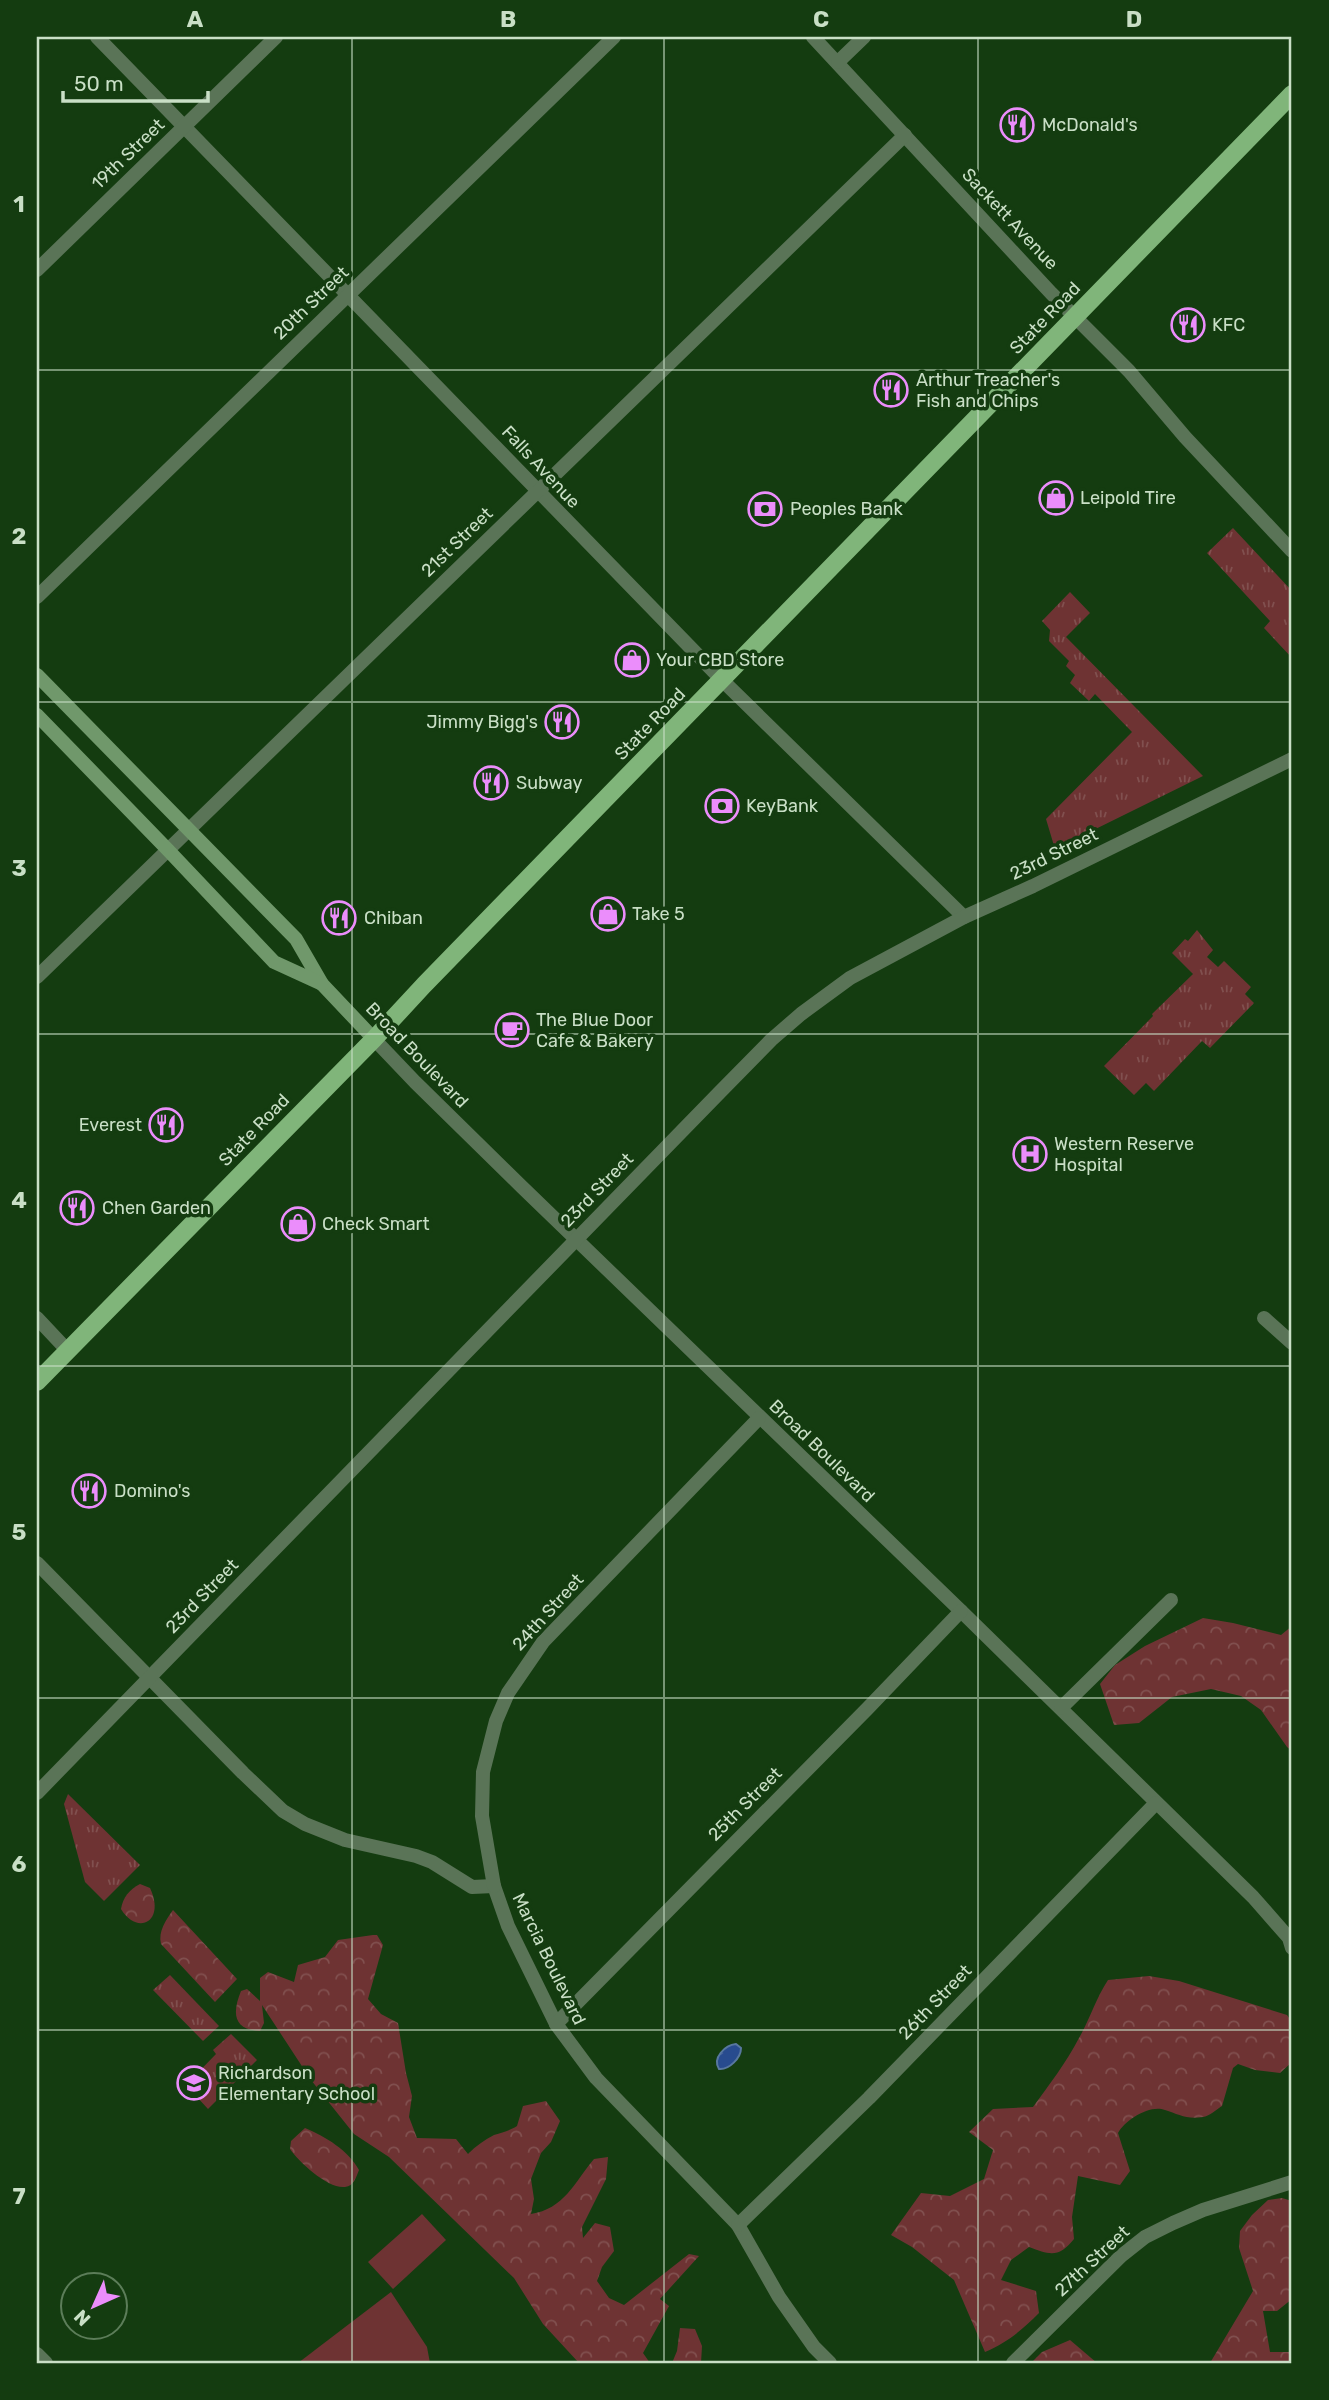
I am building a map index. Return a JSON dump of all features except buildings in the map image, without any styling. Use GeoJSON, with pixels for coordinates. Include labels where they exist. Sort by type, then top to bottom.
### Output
{"type":"FeatureCollection","features":[{"type":"Feature","properties":{"kind":"main road","name":"State Road"},"geometry":{"type":"LineString","coordinates":[[37,1382],[1292,94]]}},
{"type":"Feature","properties":{"kind":"main road","name":"Broad Boulevard"},"geometry":{"type":"LineString","coordinates":[[37,675],[296,939],[322,984],[374,1039]]}},
{"type":"Feature","properties":{"kind":"main road","name":"Broad Boulevard"},"geometry":{"type":"LineString","coordinates":[[37,715],[274,962],[322,984]]}},
{"type":"Feature","properties":{"kind":"street","name":"Falls Avenue"},"geometry":{"type":"LineString","coordinates":[[97,37],[722,680],[964,917]]}},
{"type":"Feature","properties":{"kind":"street","name":"19th Street"},"geometry":{"type":"LineString","coordinates":[[37,270],[276,37]]}},
{"type":"Feature","properties":{"kind":"street","name":"20th Street"},"geometry":{"type":"LineString","coordinates":[[37,597],[614,37]]}},
{"type":"Feature","properties":{"kind":"street","name":"Sackett Avenue"},"geometry":{"type":"LineString","coordinates":[[813,37],[1051,293],[1076,316],[1292,551]]}},
{"type":"Feature","properties":{"kind":"street"},"geometry":{"type":"LineString","coordinates":[[838,62],[864,37]]}},
{"type":"Feature","properties":{"kind":"street","name":"21st Street"},"geometry":{"type":"LineString","coordinates":[[37,977],[905,135]]}},
{"type":"Feature","properties":{"kind":"street","name":"23rd Street"},"geometry":{"type":"LineString","coordinates":[[37,1793],[771,1040],[801,1014],[850,978],[964,917],[1292,759]]}},
{"type":"Feature","properties":{"kind":"street","name":"Broad Boulevard"},"geometry":{"type":"LineString","coordinates":[[374,1039],[759,1418],[1253,1897],[1291,1942]]}},
{"type":"Feature","properties":{"kind":"street"},"geometry":{"type":"LineString","coordinates":[[37,1318],[68,1351]]}},
{"type":"Feature","properties":{"kind":"street"},"geometry":{"type":"LineString","coordinates":[[1264,1318],[1292,1343]]}},
{"type":"Feature","properties":{"kind":"street","name":"24th Street"},"geometry":{"type":"LineString","coordinates":[[494,1886],[482,1816],[483,1772],[496,1721],[508,1693],[543,1642],[759,1418]]}},
{"type":"Feature","properties":{"kind":"street","name":"Marcia Boulevard"},"geometry":{"type":"LineString","coordinates":[[37,1563],[272,1802],[294,1818],[358,1844],[432,1862],[472,1887],[494,1886],[503,1913],[556,2024],[596,2078],[738,2225],[779,2297],[814,2347],[830,2363]]}},
{"type":"Feature","properties":{"kind":"street"},"geometry":{"type":"LineString","coordinates":[[1061,1708],[1171,1600]]}},
{"type":"Feature","properties":{"kind":"street","name":"25th Street"},"geometry":{"type":"LineString","coordinates":[[556,2024],[961,1611]]}},
{"type":"Feature","properties":{"kind":"street","name":"26th Street"},"geometry":{"type":"LineString","coordinates":[[738,2225],[870,2098],[1156,1803]]}},
{"type":"Feature","properties":{"kind":"street","name":"27th Street"},"geometry":{"type":"LineString","coordinates":[[1013,2363],[1121,2256],[1146,2238],[1173,2222],[1203,2210],[1292,2182]]}},
{"type":"Feature","properties":{"kind":"street"},"geometry":{"type":"LineString","coordinates":[[37,2354],[46,2363]]}},
{"type":"Feature","properties":{"kind":"green space"},"geometry":{"type":"Polygon","coordinates":[[[1233,528],[1292,591],[1292,658],[1264,628],[1270,621],[1207,553],[1233,528]]]}},
{"type":"Feature","properties":{"kind":"green space"},"geometry":{"type":"Polygon","coordinates":[[[1070,592],[1090,613],[1066,637],[1203,776],[1055,849],[1046,819],[1132,732],[1095,694],[1089,701],[1070,683],[1075,675],[1066,666],[1069,661],[1049,641],[1050,630],[1042,621],[1070,592]]]}},
{"type":"Feature","properties":{"kind":"green space"},"geometry":{"type":"Polygon","coordinates":[[[1197,930],[1213,950],[1207,957],[1218,967],[1224,961],[1251,987],[1245,994],[1254,1003],[1210,1048],[1202,1041],[1154,1091],[1146,1083],[1134,1095],[1104,1066],[1193,974],[1172,953],[1197,930]]]}},
{"type":"Feature","properties":{"kind":"green space"},"geometry":{"type":"Polygon","coordinates":[[[1203,1618],[1281,1635],[1292,1626],[1292,1751],[1261,1710],[1241,1696],[1211,1689],[1172,1697],[1139,1723],[1114,1725],[1100,1684],[1115,1665],[1145,1646],[1203,1618]]]}},
{"type":"Feature","properties":{"kind":"green space"},"geometry":{"type":"Polygon","coordinates":[[[68,1794],[140,1865],[104,1901],[85,1882],[64,1804],[68,1794]]]}},
{"type":"Feature","properties":{"kind":"green space"},"geometry":{"type":"Polygon","coordinates":[[[140,1884],[150,1888],[154,1900],[152,1917],[141,1923],[127,1917],[121,1909],[127,1894],[140,1884]]]}},
{"type":"Feature","properties":{"kind":"green space"},"geometry":{"type":"Polygon","coordinates":[[[173,1910],[237,1979],[215,2002],[161,1944],[162,1930],[173,1910]]]}},
{"type":"Feature","properties":{"kind":"green space"},"geometry":{"type":"Polygon","coordinates":[[[377,1935],[383,1945],[368,1999],[381,2014],[398,2023],[412,2096],[409,2117],[417,2138],[456,2139],[468,2154],[490,2137],[517,2126],[523,2106],[546,2101],[560,2121],[551,2142],[541,2153],[531,2179],[534,2199],[531,2214],[552,2207],[574,2186],[594,2159],[608,2157],[606,2179],[582,2227],[583,2238],[595,2223],[610,2227],[614,2251],[602,2267],[597,2281],[609,2298],[624,2305],[689,2254],[699,2256],[660,2299],[669,2306],[643,2353],[650,2363],[579,2363],[543,2324],[514,2278],[389,2157],[354,2134],[311,2080],[262,2005],[264,2023],[260,2031],[240,2024],[236,2006],[241,1991],[247,1989],[260,2001],[260,1978],[268,1972],[294,1982],[298,1965],[325,1957],[338,1940],[377,1935]]]}},
{"type":"Feature","properties":{"kind":"green space"},"geometry":{"type":"Polygon","coordinates":[[[170,1975],[219,2026],[203,2041],[153,1990],[170,1975]]]}},
{"type":"Feature","properties":{"kind":"green space"},"geometry":{"type":"Polygon","coordinates":[[[1149,1976],[1179,1981],[1287,2015],[1292,2022],[1292,2062],[1280,2073],[1255,2070],[1238,2064],[1233,2068],[1222,2106],[1205,2116],[1187,2117],[1152,2109],[1138,2114],[1126,2123],[1118,2133],[1130,2171],[1120,2185],[1078,2176],[1072,2217],[1074,2239],[1064,2249],[1054,2253],[1029,2247],[1011,2260],[1001,2280],[1036,2291],[1039,2313],[1014,2336],[985,2352],[954,2280],[912,2247],[891,2235],[921,2193],[950,2196],[984,2179],[993,2150],[969,2132],[993,2109],[1033,2107],[1074,2047],[1108,1980],[1149,1976]]]}},
{"type":"Feature","properties":{"kind":"green space"},"geometry":{"type":"Polygon","coordinates":[[[231,2034],[257,2060],[208,2109],[186,2085],[216,2054],[213,2050],[231,2034]]]}},
{"type":"Feature","properties":{"kind":"green space"},"geometry":{"type":"Polygon","coordinates":[[[305,2128],[336,2145],[349,2156],[359,2170],[351,2185],[345,2187],[331,2184],[314,2174],[294,2154],[290,2149],[291,2141],[305,2128]]]}},
{"type":"Feature","properties":{"kind":"green space"},"geometry":{"type":"Polygon","coordinates":[[[1282,2198],[1292,2201],[1292,2299],[1277,2311],[1263,2311],[1270,2352],[1292,2352],[1292,2363],[1210,2363],[1253,2291],[1239,2248],[1240,2231],[1268,2200],[1282,2198]]]}},
{"type":"Feature","properties":{"kind":"green space"},"geometry":{"type":"Polygon","coordinates":[[[422,2214],[446,2240],[393,2289],[368,2262],[422,2214]]]}},
{"type":"Feature","properties":{"kind":"green space"},"geometry":{"type":"Polygon","coordinates":[[[391,2292],[427,2347],[430,2363],[298,2363],[391,2292]]]}},
{"type":"Feature","properties":{"kind":"green space"},"geometry":{"type":"Polygon","coordinates":[[[680,2328],[695,2329],[702,2346],[701,2363],[672,2363],[677,2351],[680,2328]]]}},
{"type":"Feature","properties":{"kind":"green space"},"geometry":{"type":"Polygon","coordinates":[[[1070,2340],[1097,2363],[1031,2363],[1042,2352],[1070,2340]]]}},
{"type":"Feature","properties":{"kind":"water"},"geometry":{"type":"Polygon","coordinates":[[[736,2044],[741,2048],[737,2059],[727,2068],[719,2069],[718,2057],[728,2047],[736,2044]]]}},
{"type":"Feature","properties":{"kind":"place","name":"McDonald's"},"geometry":{"type":"Point","coordinates":[1017,125]}},
{"type":"Feature","properties":{"kind":"place","name":"KFC"},"geometry":{"type":"Point","coordinates":[1188,325]}},
{"type":"Feature","properties":{"kind":"place","name":"Arthur Treacher's Fish and Chips"},"geometry":{"type":"Point","coordinates":[891,390]}},
{"type":"Feature","properties":{"kind":"place","name":"Leipold Tire"},"geometry":{"type":"Point","coordinates":[1056,498]}},
{"type":"Feature","properties":{"kind":"place","name":"Peoples Bank"},"geometry":{"type":"Point","coordinates":[765,509]}},
{"type":"Feature","properties":{"kind":"place","name":"Your CBD Store"},"geometry":{"type":"Point","coordinates":[632,660]}},
{"type":"Feature","properties":{"kind":"place","name":"Jimmy Bigg's"},"geometry":{"type":"Point","coordinates":[562,722]}},
{"type":"Feature","properties":{"kind":"place","name":"Subway"},"geometry":{"type":"Point","coordinates":[491,783]}},
{"type":"Feature","properties":{"kind":"place","name":"KeyBank"},"geometry":{"type":"Point","coordinates":[722,806]}},
{"type":"Feature","properties":{"kind":"place","name":"Take 5"},"geometry":{"type":"Point","coordinates":[608,914]}},
{"type":"Feature","properties":{"kind":"place","name":"Chiban"},"geometry":{"type":"Point","coordinates":[339,918]}},
{"type":"Feature","properties":{"kind":"place","name":"The Blue Door Cafe & Bakery"},"geometry":{"type":"Point","coordinates":[512,1030]}},
{"type":"Feature","properties":{"kind":"place","name":"Everest"},"geometry":{"type":"Point","coordinates":[166,1125]}},
{"type":"Feature","properties":{"kind":"place","name":"Western Reserve Hospital"},"geometry":{"type":"Point","coordinates":[1030,1154]}},
{"type":"Feature","properties":{"kind":"place","name":"Chen Garden"},"geometry":{"type":"Point","coordinates":[77,1208]}},
{"type":"Feature","properties":{"kind":"place","name":"Check Smart"},"geometry":{"type":"Point","coordinates":[298,1224]}},
{"type":"Feature","properties":{"kind":"place","name":"Domino's"},"geometry":{"type":"Point","coordinates":[89,1491]}},
{"type":"Feature","properties":{"kind":"place","name":"Richardson Elementary School"},"geometry":{"type":"Point","coordinates":[194,2083]}}]}
